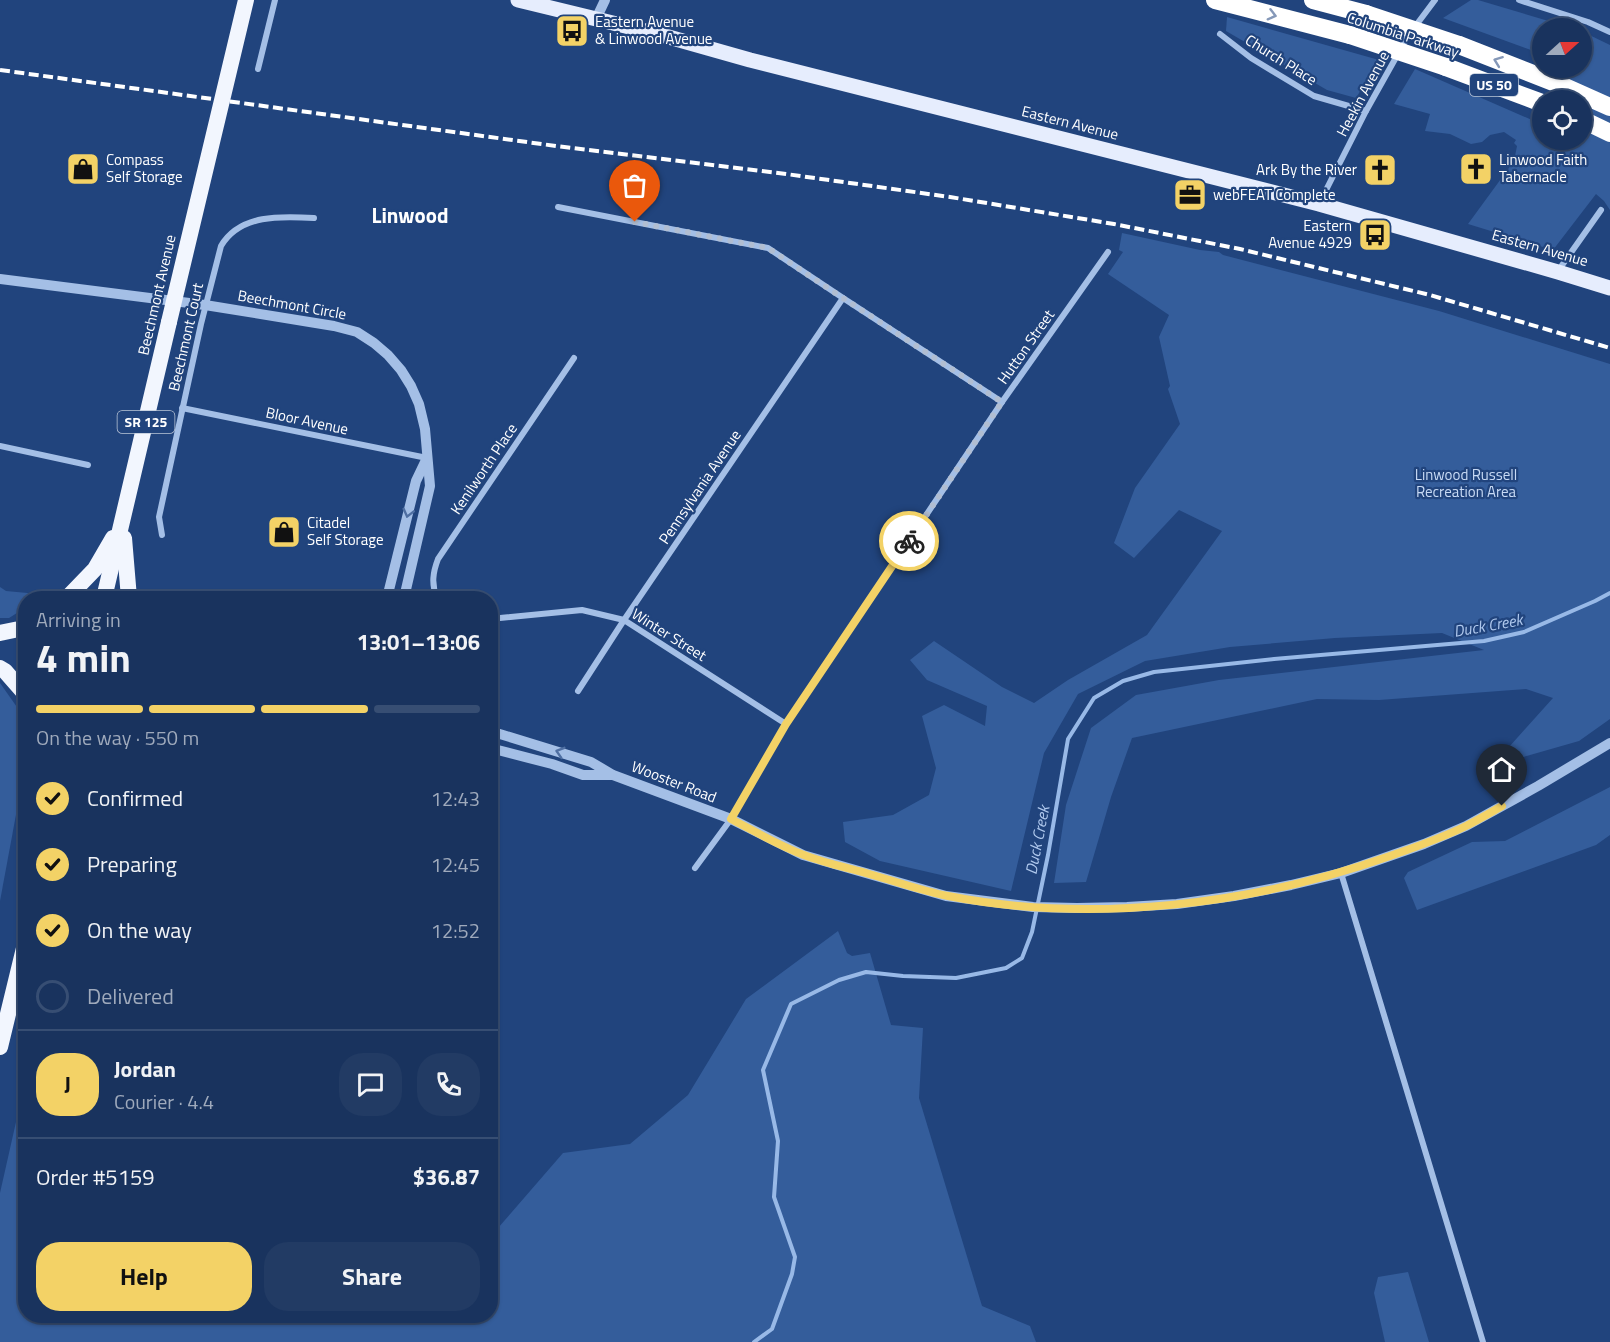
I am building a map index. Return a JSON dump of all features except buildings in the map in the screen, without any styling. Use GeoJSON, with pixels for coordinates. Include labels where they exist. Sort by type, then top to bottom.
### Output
{"type":"FeatureCollection","features":[{"type":"Feature","properties":{"kind":"highway","name":"Beechmont Avenue"},"geometry":{"type":"LineString","coordinates":[[106,591],[246,0]]}},
{"type":"Feature","properties":{"kind":"highway","name":"Columbia Parkway"},"geometry":{"type":"LineString","coordinates":[[1215,0],[1350,35],[1532,99]]}},
{"type":"Feature","properties":{"kind":"highway","name":"Columbia Parkway"},"geometry":{"type":"LineString","coordinates":[[1313,0],[1366,14],[1459,45],[1610,107]]}},
{"type":"Feature","properties":{"kind":"highway"},"geometry":{"type":"LineString","coordinates":[[1592,124],[1610,133]]}},
{"type":"Feature","properties":{"kind":"highway"},"geometry":{"type":"LineString","coordinates":[[74,591],[95,569],[122,522]]}},
{"type":"Feature","properties":{"kind":"highway"},"geometry":{"type":"LineString","coordinates":[[122,522],[128,591]]}},
{"type":"Feature","properties":{"kind":"highway"},"geometry":{"type":"LineString","coordinates":[[0,633],[18,629]]}},
{"type":"Feature","properties":{"kind":"highway"},"geometry":{"type":"LineString","coordinates":[[0,668],[5,670],[18,685]]}},
{"type":"Feature","properties":{"kind":"highway"},"geometry":{"type":"LineString","coordinates":[[0,1047],[18,973]]}},
{"type":"Feature","properties":{"kind":"main road","name":"Eastern Avenue"},"geometry":{"type":"LineString","coordinates":[[518,0],[1319,204],[1610,288]]}},
{"type":"Feature","properties":{"kind":"street"},"geometry":{"type":"LineString","coordinates":[[258,69],[275,0]]}},
{"type":"Feature","properties":{"kind":"street"},"geometry":{"type":"LineString","coordinates":[[596,20],[605,0]]}},
{"type":"Feature","properties":{"kind":"street","name":"Heekin Avenue"},"geometry":{"type":"LineString","coordinates":[[1319,204],[1366,111],[1408,36],[1436,0]]}},
{"type":"Feature","properties":{"kind":"street"},"geometry":{"type":"LineString","coordinates":[[1520,0],[1588,22],[1610,32]]}},
{"type":"Feature","properties":{"kind":"street","name":"Church Place"},"geometry":{"type":"LineString","coordinates":[[1220,34],[1251,58],[1314,96],[1366,111]]}},
{"type":"Feature","properties":{"kind":"street"},"geometry":{"type":"LineString","coordinates":[[558,207],[768,248],[1002,402]]}},
{"type":"Feature","properties":{"kind":"street"},"geometry":{"type":"LineString","coordinates":[[1558,272],[1601,210]]}},
{"type":"Feature","properties":{"kind":"street","name":"Beechmont Court"},"geometry":{"type":"LineString","coordinates":[[162,535],[159,517],[205,304],[221,246],[226,236],[250,222],[287,216],[314,218]]}},
{"type":"Feature","properties":{"kind":"street","name":"Hutton Street"},"geometry":{"type":"LineString","coordinates":[[731,819],[786,724],[1002,402],[1108,252]]}},
{"type":"Feature","properties":{"kind":"street","name":"Beechmont Circle"},"geometry":{"type":"LineString","coordinates":[[0,279],[205,304],[334,326],[357,332],[374,342],[401,370],[411,386],[419,404],[425,429],[430,486],[406,591]]}},
{"type":"Feature","properties":{"kind":"street","name":"Pennsylvania Avenue"},"geometry":{"type":"LineString","coordinates":[[578,691],[843,298]]}},
{"type":"Feature","properties":{"kind":"street","name":"Kenilworth Place"},"geometry":{"type":"LineString","coordinates":[[435,591],[433,580],[438,559],[574,358]]}},
{"type":"Feature","properties":{"kind":"street","name":"Bloor Avenue"},"geometry":{"type":"LineString","coordinates":[[182,408],[427,458]]}},
{"type":"Feature","properties":{"kind":"street"},"geometry":{"type":"LineString","coordinates":[[0,446],[88,465]]}},
{"type":"Feature","properties":{"kind":"street"},"geometry":{"type":"LineString","coordinates":[[389,591],[416,481],[427,458]]}},
{"type":"Feature","properties":{"kind":"street","name":"Winter Street"},"geometry":{"type":"LineString","coordinates":[[498,619],[582,610],[624,620],[786,724]]}},
{"type":"Feature","properties":{"kind":"street","name":"Wooster Road"},"geometry":{"type":"LineString","coordinates":[[498,733],[591,762],[613,775],[731,819],[803,855],[946,896],[1033,907],[1077,908],[1147,906],[1234,896],[1341,873],[1424,844],[1466,826],[1610,743]]}},
{"type":"Feature","properties":{"kind":"street","name":"Wooster Road"},"geometry":{"type":"LineString","coordinates":[[498,750],[552,764],[583,775],[613,775]]}},
{"type":"Feature","properties":{"kind":"street"},"geometry":{"type":"LineString","coordinates":[[695,868],[731,819]]}},
{"type":"Feature","properties":{"kind":"street"},"geometry":{"type":"LineString","coordinates":[[1341,873],[1482,1342]]}},
{"type":"Feature","properties":{"kind":"green space"},"geometry":{"type":"Polygon","coordinates":[[[1471,0],[1478,0],[1538,18],[1532,18],[1532,50],[1443,18],[1471,0]]]}},
{"type":"Feature","properties":{"kind":"green space"},"geometry":{"type":"Polygon","coordinates":[[[1227,17],[1379,60],[1356,98],[1327,90],[1226,31],[1227,17]]]}},
{"type":"Feature","properties":{"kind":"green space"},"geometry":{"type":"Polygon","coordinates":[[[1592,36],[1610,45],[1610,210],[1596,194],[1553,250],[1468,224],[1514,161],[1516,140],[1504,132],[1490,135],[1482,142],[1471,144],[1450,134],[1425,131],[1430,114],[1394,104],[1415,69],[1532,120],[1532,150],[1592,150],[1592,90],[1555,90],[1564,78],[1592,78],[1592,36]]]}},
{"type":"Feature","properties":{"kind":"green space","name":"Linwood Russell Recreation Area"},"geometry":{"type":"Polygon","coordinates":[[[1122,233],[1219,252],[1223,255],[1439,311],[1610,364],[1610,719],[1579,741],[1499,764],[1501,756],[1553,698],[1526,689],[1379,700],[1317,699],[1132,738],[1111,797],[1086,882],[1054,883],[1066,805],[1091,728],[1136,695],[1219,680],[1484,650],[1442,633],[1335,638],[1230,647],[1145,661],[1078,694],[1044,753],[1011,891],[880,861],[845,842],[843,822],[893,815],[929,795],[936,768],[922,716],[944,705],[985,726],[987,706],[927,680],[910,660],[934,641],[1002,687],[1034,703],[1068,680],[1147,635],[1222,531],[1179,510],[1134,558],[1114,543],[1135,488],[1180,424],[1168,389],[1170,386],[1159,337],[1169,315],[1108,274],[1123,252],[1119,250],[1122,233]]]}},
{"type":"Feature","properties":{"kind":"green space"},"geometry":{"type":"Polygon","coordinates":[[[0,587],[6,591],[18,592],[18,612],[9,618],[0,618],[0,587]]]}},
{"type":"Feature","properties":{"kind":"green space"},"geometry":{"type":"Polygon","coordinates":[[[0,683],[18,709],[18,804],[0,901],[0,683]]]}},
{"type":"Feature","properties":{"kind":"green space"},"geometry":{"type":"Polygon","coordinates":[[[1610,787],[1610,835],[1596,845],[1417,910],[1404,878],[1408,872],[1472,842],[1505,841],[1610,787]]]}},
{"type":"Feature","properties":{"kind":"green space"},"geometry":{"type":"Polygon","coordinates":[[[838,931],[847,953],[852,956],[870,953],[891,1025],[923,1028],[919,1098],[982,1306],[1030,1326],[1036,1342],[0,1342],[0,1193],[18,1113],[18,1323],[498,1323],[498,1228],[563,1153],[630,1144],[688,1095],[746,999],[838,931]]]}},
{"type":"Feature","properties":{"kind":"green space"},"geometry":{"type":"Polygon","coordinates":[[[1408,1272],[1429,1342],[1385,1342],[1374,1293],[1378,1277],[1408,1272]]]}},
{"type":"Feature","properties":{"kind":"waterway","name":"Duck Creek"},"geometry":{"type":"LineString","coordinates":[[754,1342],[772,1329],[792,1274],[795,1257],[774,1197],[778,1141],[763,1070],[791,1004],[839,980],[866,972],[956,978],[1006,968],[1022,958],[1032,932],[1068,739],[1094,698],[1123,681],[1154,672],[1484,641],[1524,632],[1610,593]]}},
{"type":"Feature","properties":{"kind":"railway"},"geometry":{"type":"LineString","coordinates":[[0,70],[556,146],[786,174],[950,197],[1114,224],[1240,249],[1430,295],[1610,348]]}},
{"type":"Feature","properties":{"kind":"way so far"},"geometry":{"type":"LineString","coordinates":[[635,222],[768,248],[1002,402],[909,541]]}},
{"type":"Feature","properties":{"kind":"place","name":"Eastern Avenue & Linwood Avenue"},"geometry":{"type":"Point","coordinates":[572,31]}},
{"type":"Feature","properties":{"kind":"place","name":"Compass Self Storage"},"geometry":{"type":"Point","coordinates":[83,169]}},
{"type":"Feature","properties":{"kind":"place","name":"Linwood Faith Tabernacle"},"geometry":{"type":"Point","coordinates":[1476,169]}},
{"type":"Feature","properties":{"kind":"place","name":"Ark By the River"},"geometry":{"type":"Point","coordinates":[1380,170]}},
{"type":"Feature","properties":{"kind":"place","name":"webFEAT Complete"},"geometry":{"type":"Point","coordinates":[1190,195]}},
{"type":"Feature","properties":{"kind":"place","name":"Eastern Avenue 4929"},"geometry":{"type":"Point","coordinates":[1375,235]}},
{"type":"Feature","properties":{"kind":"place","name":"Citadel Self Storage"},"geometry":{"type":"Point","coordinates":[284,532]}},
{"type":"Feature","properties":{"kind":"district","name":"Linwood"},"geometry":{"type":"Point","coordinates":[410,216]}},
{"type":"Feature","properties":{"kind":"route"},"geometry":{"type":"LineString","coordinates":[[909,541],[786,724],[731,819],[803,855],[946,896],[1033,907],[1127,908],[1234,896],[1324,877],[1424,844],[1466,826],[1502,806]]}}]}
